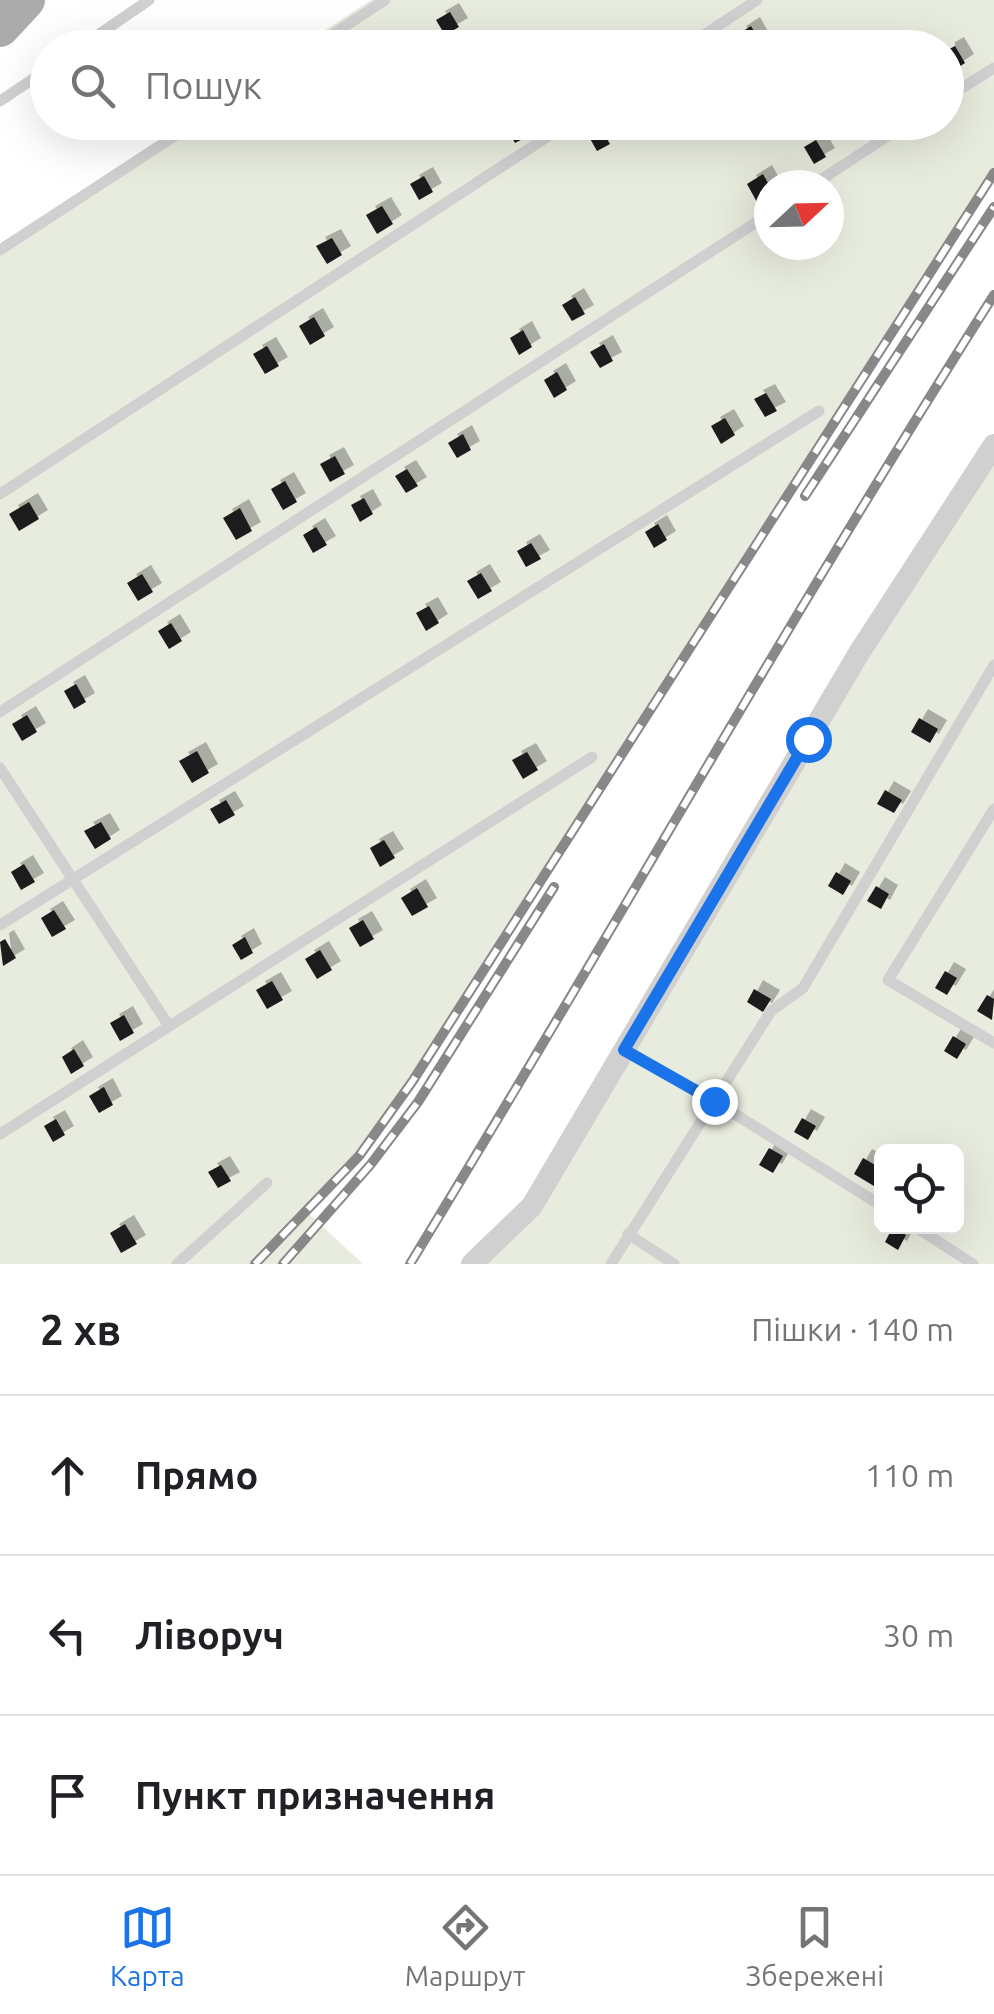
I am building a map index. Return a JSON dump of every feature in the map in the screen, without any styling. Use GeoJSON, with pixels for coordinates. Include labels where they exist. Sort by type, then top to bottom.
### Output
{"type":"FeatureCollection","features":[{"type":"Feature","properties":{"kind":"main road"},"geometry":{"type":"LineString","coordinates":[[0,28],[26,0]]}},
{"type":"Feature","properties":{"kind":"street"},"geometry":{"type":"LineString","coordinates":[[472,1264],[532,1206],[859,653],[994,445]]}},
{"type":"Feature","properties":{"kind":"lane"},"geometry":{"type":"LineString","coordinates":[[105,30],[149,0]]}},
{"type":"Feature","properties":{"kind":"lane"},"geometry":{"type":"LineString","coordinates":[[339,30],[385,0]]}},
{"type":"Feature","properties":{"kind":"lane"},"geometry":{"type":"LineString","coordinates":[[711,30],[757,0]]}},
{"type":"Feature","properties":{"kind":"lane"},"geometry":{"type":"LineString","coordinates":[[964,87],[994,68]]}},
{"type":"Feature","properties":{"kind":"lane"},"geometry":{"type":"LineString","coordinates":[[0,101],[30,81]]}},
{"type":"Feature","properties":{"kind":"lane"},"geometry":{"type":"LineString","coordinates":[[0,250],[168,140]]}},
{"type":"Feature","properties":{"kind":"lane"},"geometry":{"type":"LineString","coordinates":[[0,494],[542,140]]}},
{"type":"Feature","properties":{"kind":"lane"},"geometry":{"type":"LineString","coordinates":[[836,170],[882,140]]}},
{"type":"Feature","properties":{"kind":"lane"},"geometry":{"type":"LineString","coordinates":[[0,712],[754,224]]}},
{"type":"Feature","properties":{"kind":"lane"},"geometry":{"type":"LineString","coordinates":[[0,925],[819,411]]}},
{"type":"Feature","properties":{"kind":"lane"},"geometry":{"type":"LineString","coordinates":[[611,1264],[771,1011],[803,988],[994,665]]}},
{"type":"Feature","properties":{"kind":"lane"},"geometry":{"type":"LineString","coordinates":[[0,1134],[592,757]]}},
{"type":"Feature","properties":{"kind":"lane"},"geometry":{"type":"LineString","coordinates":[[0,768],[169,1026]]}},
{"type":"Feature","properties":{"kind":"lane"},"geometry":{"type":"LineString","coordinates":[[993,814],[888,980],[994,1044]]}},
{"type":"Feature","properties":{"kind":"lane"},"geometry":{"type":"LineString","coordinates":[[624,1050],[874,1201]]}},
{"type":"Feature","properties":{"kind":"lane"},"geometry":{"type":"LineString","coordinates":[[177,1264],[268,1183]]}},
{"type":"Feature","properties":{"kind":"lane"},"geometry":{"type":"LineString","coordinates":[[628,1234],[674,1264]]}},
{"type":"Feature","properties":{"kind":"lane"},"geometry":{"type":"LineString","coordinates":[[927,1234],[974,1264]]}},
{"type":"Feature","properties":{"kind":"shaded area"},"geometry":{"type":"Polygon","coordinates":[[[371,0],[994,0],[994,173],[412,1082],[359,1156],[307,1212],[363,1264],[0,1264],[0,246],[160,140],[964,140],[964,30],[325,30],[371,0]]]}},
{"type":"Feature","properties":{"kind":"shaded area"},"geometry":{"type":"Polygon","coordinates":[[[994,459],[994,1264],[488,1264],[560,1180],[858,672],[994,459]]]}},
{"type":"Feature","properties":{"kind":"building"},"geometry":{"type":"Polygon","coordinates":[[[450,12],[459,27],[442,30],[436,20],[450,12]]]}},
{"type":"Feature","properties":{"kind":"building"},"geometry":{"type":"Polygon","coordinates":[[[591,140],[608,140],[610,144],[597,151],[591,140]]]}},
{"type":"Feature","properties":{"kind":"building"},"geometry":{"type":"Polygon","coordinates":[[[816,140],[826,157],[814,164],[804,147],[816,140]]]}},
{"type":"Feature","properties":{"kind":"building"},"geometry":{"type":"Polygon","coordinates":[[[424,176],[433,192],[419,200],[410,184],[424,176]]]}},
{"type":"Feature","properties":{"kind":"building"},"geometry":{"type":"Polygon","coordinates":[[[382,206],[393,224],[377,234],[366,215],[382,206]]]}},
{"type":"Feature","properties":{"kind":"building"},"geometry":{"type":"Polygon","coordinates":[[[332,238],[342,255],[327,264],[316,246],[332,238]]]}},
{"type":"Feature","properties":{"kind":"building"},"geometry":{"type":"Polygon","coordinates":[[[575,297],[585,314],[572,321],[562,305],[575,297]]]}},
{"type":"Feature","properties":{"kind":"building"},"geometry":{"type":"Polygon","coordinates":[[[314,317],[325,336],[310,345],[299,326],[314,317]]]}},
{"type":"Feature","properties":{"kind":"building"},"geometry":{"type":"Polygon","coordinates":[[[523,330],[532,347],[519,355],[510,338],[523,330]]]}},
{"type":"Feature","properties":{"kind":"building"},"geometry":{"type":"Polygon","coordinates":[[[604,344],[613,361],[600,368],[590,352],[604,344]]]}},
{"type":"Feature","properties":{"kind":"building"},"geometry":{"type":"Polygon","coordinates":[[[267,346],[279,366],[265,374],[253,354],[267,346]]]}},
{"type":"Feature","properties":{"kind":"building"},"geometry":{"type":"Polygon","coordinates":[[[557,372],[567,390],[554,398],[544,380],[557,372]]]}},
{"type":"Feature","properties":{"kind":"building"},"geometry":{"type":"Polygon","coordinates":[[[766,393],[777,411],[765,417],[754,399],[766,393]]]}},
{"type":"Feature","properties":{"kind":"building"},"geometry":{"type":"Polygon","coordinates":[[[725,418],[735,435],[721,444],[711,426],[725,418]]]}},
{"type":"Feature","properties":{"kind":"building"},"geometry":{"type":"Polygon","coordinates":[[[463,434],[471,450],[457,458],[448,443],[463,434]]]}},
{"type":"Feature","properties":{"kind":"building"},"geometry":{"type":"Polygon","coordinates":[[[335,456],[345,474],[330,482],[320,464],[335,456]]]}},
{"type":"Feature","properties":{"kind":"building"},"geometry":{"type":"Polygon","coordinates":[[[407,469],[418,486],[406,493],[395,476],[407,469]]]}},
{"type":"Feature","properties":{"kind":"building"},"geometry":{"type":"Polygon","coordinates":[[[285,481],[297,502],[283,510],[271,489],[285,481]]]}},
{"type":"Feature","properties":{"kind":"building"},"geometry":{"type":"Polygon","coordinates":[[[364,498],[373,514],[360,522],[351,505],[364,498]]]}},
{"type":"Feature","properties":{"kind":"building"},"geometry":{"type":"Polygon","coordinates":[[[29,502],[39,519],[19,531],[9,514],[29,502]]]}},
{"type":"Feature","properties":{"kind":"building"},"geometry":{"type":"Polygon","coordinates":[[[240,508],[252,531],[236,540],[223,518],[240,508]]]}},
{"type":"Feature","properties":{"kind":"building"},"geometry":{"type":"Polygon","coordinates":[[[658,524],[667,540],[654,548],[645,532],[658,524]]]}},
{"type":"Feature","properties":{"kind":"building"},"geometry":{"type":"Polygon","coordinates":[[[316,527],[327,545],[313,553],[303,535],[316,527]]]}},
{"type":"Feature","properties":{"kind":"building"},"geometry":{"type":"Polygon","coordinates":[[[531,543],[541,559],[526,567],[517,551],[531,543]]]}},
{"type":"Feature","properties":{"kind":"building"},"geometry":{"type":"Polygon","coordinates":[[[481,573],[492,591],[478,599],[467,581],[481,573]]]}},
{"type":"Feature","properties":{"kind":"building"},"geometry":{"type":"Polygon","coordinates":[[[142,574],[153,592],[138,601],[127,583],[142,574]]]}},
{"type":"Feature","properties":{"kind":"building"},"geometry":{"type":"Polygon","coordinates":[[[429,606],[439,623],[426,631],[416,613],[429,606]]]}},
{"type":"Feature","properties":{"kind":"building"},"geometry":{"type":"Polygon","coordinates":[[[171,623],[182,641],[169,649],[158,631],[171,623]]]}},
{"type":"Feature","properties":{"kind":"building"},"geometry":{"type":"Polygon","coordinates":[[[76,684],[86,702],[74,709],[64,691],[76,684]]]}},
{"type":"Feature","properties":{"kind":"building"},"geometry":{"type":"Polygon","coordinates":[[[27,715],[37,732],[22,741],[12,724],[27,715]]]}},
{"type":"Feature","properties":{"kind":"building"},"geometry":{"type":"Polygon","coordinates":[[[919,718],[938,729],[930,743],[911,732],[919,718]]]}},
{"type":"Feature","properties":{"kind":"building"},"geometry":{"type":"Polygon","coordinates":[[[197,751],[209,773],[192,783],[179,761],[197,751]]]}},
{"type":"Feature","properties":{"kind":"building"},"geometry":{"type":"Polygon","coordinates":[[[527,752],[538,770],[523,779],[512,760],[527,752]]]}},
{"type":"Feature","properties":{"kind":"building"},"geometry":{"type":"Polygon","coordinates":[[[885,790],[902,800],[894,813],[877,804],[885,790]]]}},
{"type":"Feature","properties":{"kind":"building"},"geometry":{"type":"Polygon","coordinates":[[[226,800],[235,815],[219,824],[210,809],[226,800]]]}},
{"type":"Feature","properties":{"kind":"building"},"geometry":{"type":"Polygon","coordinates":[[[101,822],[111,839],[95,849],[84,831],[101,822]]]}},
{"type":"Feature","properties":{"kind":"building"},"geometry":{"type":"Polygon","coordinates":[[[384,840],[395,858],[380,867],[370,848],[384,840]]]}},
{"type":"Feature","properties":{"kind":"building"},"geometry":{"type":"Polygon","coordinates":[[[24,864],[35,882],[21,890],[11,872],[24,864]]]}},
{"type":"Feature","properties":{"kind":"building"},"geometry":{"type":"Polygon","coordinates":[[[836,872],[851,881],[843,895],[828,886],[836,872]]]}},
{"type":"Feature","properties":{"kind":"building"},"geometry":{"type":"Polygon","coordinates":[[[876,886],[889,894],[881,909],[867,901],[876,886]]]}},
{"type":"Feature","properties":{"kind":"building"},"geometry":{"type":"Polygon","coordinates":[[[417,888],[428,907],[412,916],[401,898],[417,888]]]}},
{"type":"Feature","properties":{"kind":"building"},"geometry":{"type":"Polygon","coordinates":[[[54,910],[66,929],[52,937],[41,918],[54,910]]]}},
{"type":"Feature","properties":{"kind":"building"},"geometry":{"type":"Polygon","coordinates":[[[363,920],[374,939],[360,947],[349,928],[363,920]]]}},
{"type":"Feature","properties":{"kind":"building"},"geometry":{"type":"Polygon","coordinates":[[[245,937],[253,953],[241,960],[232,945],[245,937]]]}},
{"type":"Feature","properties":{"kind":"building"},"geometry":{"type":"Polygon","coordinates":[[[5,939],[16,958],[3,966],[0,942],[5,939]]]}},
{"type":"Feature","properties":{"kind":"building"},"geometry":{"type":"Polygon","coordinates":[[[320,950],[332,970],[317,979],[305,959],[320,950]]]}},
{"type":"Feature","properties":{"kind":"building"},"geometry":{"type":"Polygon","coordinates":[[[945,971],[957,978],[947,995],[935,988],[945,971]]]}},
{"type":"Feature","properties":{"kind":"building"},"geometry":{"type":"Polygon","coordinates":[[[272,981],[283,1000],[267,1009],[256,990],[272,981]]]}},
{"type":"Feature","properties":{"kind":"building"},"geometry":{"type":"Polygon","coordinates":[[[754,989],[771,999],[763,1012],[747,1002],[754,989]]]}},
{"type":"Feature","properties":{"kind":"building"},"geometry":{"type":"Polygon","coordinates":[[[987,995],[994,999],[992,1020],[977,1011],[987,995]]]}},
{"type":"Feature","properties":{"kind":"building"},"geometry":{"type":"Polygon","coordinates":[[[124,1015],[134,1033],[120,1041],[110,1023],[124,1015]]]}},
{"type":"Feature","properties":{"kind":"building"},"geometry":{"type":"Polygon","coordinates":[[[953,1036],[966,1044],[957,1059],[944,1051],[953,1036]]]}},
{"type":"Feature","properties":{"kind":"building"},"geometry":{"type":"Polygon","coordinates":[[[74,1049],[84,1066],[71,1074],[62,1057],[74,1049]]]}},
{"type":"Feature","properties":{"kind":"building"},"geometry":{"type":"Polygon","coordinates":[[[104,1087],[113,1105],[99,1113],[89,1096],[104,1087]]]}},
{"type":"Feature","properties":{"kind":"building"},"geometry":{"type":"Polygon","coordinates":[[[802,1118],[816,1126],[808,1140],[794,1132],[802,1118]]]}},
{"type":"Feature","properties":{"kind":"building"},"geometry":{"type":"Polygon","coordinates":[[[56,1119],[65,1135],[53,1142],[44,1126],[56,1119]]]}},
{"type":"Feature","properties":{"kind":"building"},"geometry":{"type":"Polygon","coordinates":[[[769,1148],[783,1156],[773,1173],[759,1165],[769,1148]]]}},
{"type":"Feature","properties":{"kind":"building"},"geometry":{"type":"Polygon","coordinates":[[[863,1158],[874,1164],[874,1186],[854,1174],[863,1158]]]}},
{"type":"Feature","properties":{"kind":"building"},"geometry":{"type":"Polygon","coordinates":[[[221,1165],[231,1181],[218,1188],[208,1172],[221,1165]]]}},
{"type":"Feature","properties":{"kind":"building"},"geometry":{"type":"Polygon","coordinates":[[[125,1224],[137,1244],[121,1253],[110,1233],[125,1224]]]}},
{"type":"Feature","properties":{"kind":"building"},"geometry":{"type":"Polygon","coordinates":[[[889,1234],[906,1235],[898,1250],[885,1242],[889,1234]]]}},
{"type":"Feature","properties":{"kind":"railway"},"geometry":{"type":"LineString","coordinates":[[255,1264],[359,1156],[412,1082],[994,173]]}},
{"type":"Feature","properties":{"kind":"railway"},"geometry":{"type":"LineString","coordinates":[[805,496],[994,207]]}},
{"type":"Feature","properties":{"kind":"railway"},"geometry":{"type":"LineString","coordinates":[[410,1264],[845,535],[994,295]]}},
{"type":"Feature","properties":{"kind":"railway"},"geometry":{"type":"LineString","coordinates":[[283,1264],[371,1164],[418,1102],[554,887]]}},
{"type":"Feature","properties":{"kind":"route"},"geometry":{"type":"LineString","coordinates":[[714,1101],[624,1050],[808,739]]}}]}
